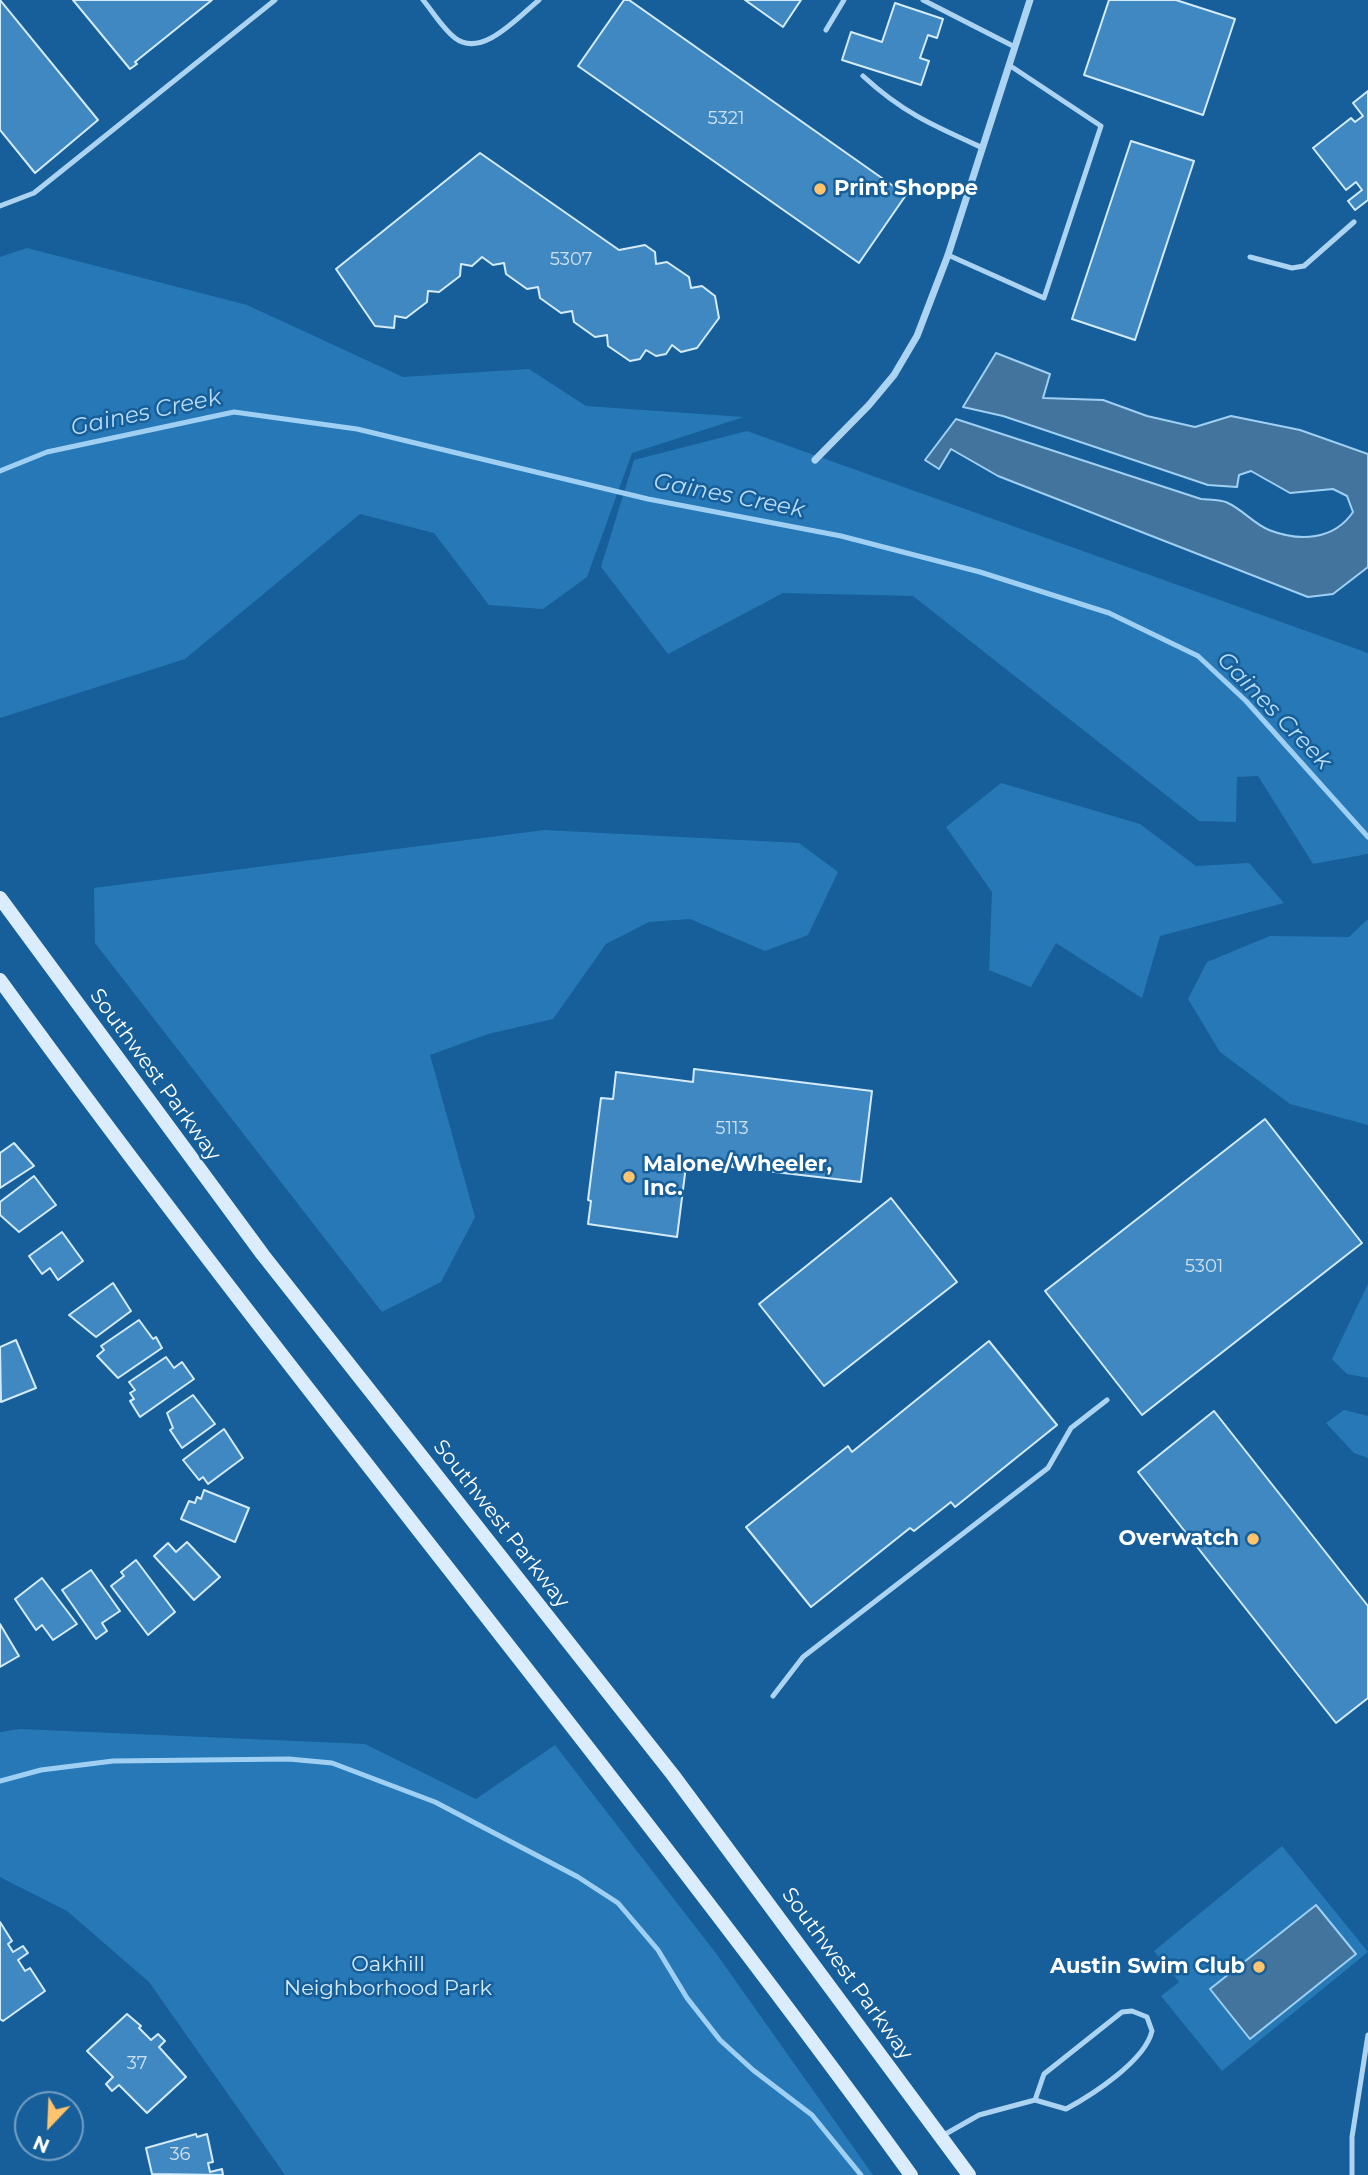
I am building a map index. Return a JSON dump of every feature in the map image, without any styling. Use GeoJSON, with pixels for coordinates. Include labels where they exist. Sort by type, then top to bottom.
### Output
{"type":"FeatureCollection","features":[{"type":"Feature","properties":{"kind":"main road","name":"Southwest Parkway"},"geometry":{"type":"LineString","coordinates":[[0,898],[263,1255],[673,1775],[969,2175]]}},
{"type":"Feature","properties":{"kind":"main road"},"geometry":{"type":"LineString","coordinates":[[0,980],[201,1250],[777,1990],[911,2175]]}},
{"type":"Feature","properties":{"kind":"street"},"geometry":{"type":"LineString","coordinates":[[815,460],[869,405],[894,375],[916,336],[948,255],[1030,0]]}},
{"type":"Feature","properties":{"kind":"lane"},"geometry":{"type":"LineString","coordinates":[[0,197],[2,205],[34,193],[275,0]]}},
{"type":"Feature","properties":{"kind":"lane"},"geometry":{"type":"LineString","coordinates":[[423,0],[456,39],[472,45],[492,38],[539,0]]}},
{"type":"Feature","properties":{"kind":"lane"},"geometry":{"type":"LineString","coordinates":[[826,30],[844,0]]}},
{"type":"Feature","properties":{"kind":"lane"},"geometry":{"type":"LineString","coordinates":[[923,0],[1015,47]]}},
{"type":"Feature","properties":{"kind":"lane"},"geometry":{"type":"LineString","coordinates":[[948,255],[1044,298],[1101,126],[1009,65]]}},
{"type":"Feature","properties":{"kind":"lane"},"geometry":{"type":"LineString","coordinates":[[863,76],[892,103],[914,117],[983,148]]}},
{"type":"Feature","properties":{"kind":"lane"},"geometry":{"type":"LineString","coordinates":[[1250,257],[1292,268],[1304,266],[1354,222]]}},
{"type":"Feature","properties":{"kind":"lane"},"geometry":{"type":"LineString","coordinates":[[774,1696],[803,1657],[1048,1468],[1071,1429],[1107,1399]]}},
{"type":"Feature","properties":{"kind":"lane"},"geometry":{"type":"LineString","coordinates":[[941,2137],[979,2115],[1035,2100],[1066,2109],[1088,2097],[1141,2053],[1152,2031],[1147,2017],[1132,2011],[1122,2012],[1044,2074],[1035,2100]]}},
{"type":"Feature","properties":{"kind":"lane"},"geometry":{"type":"LineString","coordinates":[[1352,2175],[1352,2137],[1368,2035]]}},
{"type":"Feature","properties":{"kind":"green space"},"geometry":{"type":"Polygon","coordinates":[[[27,248],[247,305],[403,377],[529,369],[586,406],[744,417],[632,453],[587,577],[543,609],[489,605],[434,533],[360,514],[185,659],[0,718],[0,257],[27,248]]]}},
{"type":"Feature","properties":{"kind":"green space"},"geometry":{"type":"Polygon","coordinates":[[[747,431],[1368,653],[1368,854],[1313,864],[1258,776],[1237,777],[1236,822],[1199,821],[913,596],[783,593],[668,654],[601,567],[634,460],[747,431]]]}},
{"type":"Feature","properties":{"kind":"green space"},"geometry":{"type":"Polygon","coordinates":[[[1001,783],[1140,824],[1196,866],[1249,863],[1284,903],[1160,936],[1142,998],[1056,943],[1031,987],[989,970],[992,892],[946,827],[1001,783]]]}},
{"type":"Feature","properties":{"kind":"green space"},"geometry":{"type":"Polygon","coordinates":[[[544,830],[799,843],[838,872],[808,935],[765,951],[690,919],[649,922],[606,944],[553,1019],[488,1034],[430,1055],[475,1217],[441,1282],[382,1312],[95,943],[94,888],[544,830]]]}},
{"type":"Feature","properties":{"kind":"green space"},"geometry":{"type":"Polygon","coordinates":[[[1368,919],[1368,1125],[1290,1104],[1220,1052],[1188,999],[1207,962],[1270,936],[1349,937],[1368,919]]]}},
{"type":"Feature","properties":{"kind":"green space"},"geometry":{"type":"Polygon","coordinates":[[[1368,1284],[1368,1378],[1347,1374],[1332,1359],[1368,1284]]]}},
{"type":"Feature","properties":{"kind":"green space"},"geometry":{"type":"Polygon","coordinates":[[[1344,1410],[1368,1416],[1368,1458],[1354,1453],[1326,1423],[1344,1410]]]}},
{"type":"Feature","properties":{"kind":"green space","name":"Oakhill Neighborhood Park"},"geometry":{"type":"Polygon","coordinates":[[[20,1729],[365,1744],[476,1799],[555,1745],[718,1956],[873,2175],[285,2175],[149,1982],[67,1911],[0,1877],[0,1732],[20,1729]]]}},
{"type":"Feature","properties":{"kind":"green space","name":"Austin Swim Club"},"geometry":{"type":"Polygon","coordinates":[[[1282,1846],[1368,1952],[1222,2071],[1161,1996],[1179,1982],[1154,1951],[1282,1846]]]}},
{"type":"Feature","properties":{"kind":"shaded area"},"geometry":{"type":"Polygon","coordinates":[[[996,353],[1050,374],[1043,398],[1103,400],[1147,416],[1195,427],[1231,416],[1300,430],[1368,454],[1368,567],[1333,594],[1308,597],[998,476],[951,449],[939,469],[925,460],[956,419],[1201,499],[1225,502],[1264,527],[1281,534],[1304,537],[1326,533],[1345,521],[1353,512],[1347,496],[1333,489],[1290,493],[1251,471],[1239,475],[1237,487],[1208,485],[1003,416],[963,407],[996,353]]]}},
{"type":"Feature","properties":{"kind":"shaded area"},"geometry":{"type":"Polygon","coordinates":[[[1316,1905],[1356,1954],[1250,2039],[1210,1989],[1316,1905]]]}},
{"type":"Feature","properties":{"kind":"building"},"geometry":{"type":"Polygon","coordinates":[[[0,0],[98,120],[35,173],[0,130],[0,0]]]}},
{"type":"Feature","properties":{"kind":"building"},"geometry":{"type":"Polygon","coordinates":[[[73,0],[212,0],[135,62],[137,64],[130,69],[73,0]]]}},
{"type":"Feature","properties":{"kind":"building"},"geometry":{"type":"Polygon","coordinates":[[[624,0],[629,0],[906,195],[859,263],[578,66],[624,0]]]}},
{"type":"Feature","properties":{"kind":"building"},"geometry":{"type":"Polygon","coordinates":[[[745,0],[801,0],[783,27],[745,0]]]}},
{"type":"Feature","properties":{"kind":"building"},"geometry":{"type":"Polygon","coordinates":[[[1109,0],[1176,0],[1235,19],[1203,115],[1084,75],[1109,0]]]}},
{"type":"Feature","properties":{"kind":"building"},"geometry":{"type":"Polygon","coordinates":[[[895,3],[943,19],[937,38],[928,35],[920,58],[929,61],[921,85],[842,60],[851,32],[882,42],[895,3]]]}},
{"type":"Feature","properties":{"kind":"building"},"geometry":{"type":"Polygon","coordinates":[[[1368,91],[1368,200],[1355,210],[1348,201],[1362,190],[1356,182],[1346,190],[1313,148],[1351,118],[1355,122],[1363,116],[1353,103],[1368,91]]]}},
{"type":"Feature","properties":{"kind":"building"},"geometry":{"type":"Polygon","coordinates":[[[1131,141],[1194,161],[1135,340],[1072,319],[1131,141]]]}},
{"type":"Feature","properties":{"kind":"building"},"geometry":{"type":"Polygon","coordinates":[[[480,153],[619,250],[645,245],[655,252],[656,264],[667,262],[689,277],[691,288],[702,286],[715,296],[719,318],[697,348],[681,352],[672,345],[666,354],[656,356],[646,350],[640,359],[630,361],[608,346],[607,335],[595,337],[574,322],[572,311],[561,313],[540,298],[538,287],[527,289],[506,274],[504,263],[493,265],[482,257],[472,266],[461,264],[460,276],[439,292],[428,291],[427,302],[406,318],[395,316],[394,328],[375,326],[336,269],[480,153]]]}},
{"type":"Feature","properties":{"kind":"building"},"geometry":{"type":"Polygon","coordinates":[[[694,1069],[872,1091],[861,1182],[732,1167],[732,1164],[687,1158],[677,1237],[588,1224],[591,1201],[588,1200],[601,1098],[613,1099],[616,1072],[693,1082],[694,1069]]]}},
{"type":"Feature","properties":{"kind":"building"},"geometry":{"type":"Polygon","coordinates":[[[1265,1119],[1362,1243],[1142,1415],[1045,1291],[1265,1119]]]}},
{"type":"Feature","properties":{"kind":"building"},"geometry":{"type":"Polygon","coordinates":[[[14,1143],[34,1166],[0,1188],[0,1153],[14,1143]]]}},
{"type":"Feature","properties":{"kind":"building"},"geometry":{"type":"Polygon","coordinates":[[[34,1176],[56,1205],[19,1232],[0,1215],[0,1202],[34,1176]]]}},
{"type":"Feature","properties":{"kind":"building"},"geometry":{"type":"Polygon","coordinates":[[[891,1198],[957,1282],[824,1386],[759,1304],[891,1198]]]}},
{"type":"Feature","properties":{"kind":"building"},"geometry":{"type":"Polygon","coordinates":[[[62,1232],[83,1261],[58,1280],[50,1268],[42,1274],[29,1256],[62,1232]]]}},
{"type":"Feature","properties":{"kind":"building"},"geometry":{"type":"Polygon","coordinates":[[[113,1283],[131,1311],[96,1337],[69,1315],[113,1283]]]}},
{"type":"Feature","properties":{"kind":"building"},"geometry":{"type":"Polygon","coordinates":[[[139,1320],[153,1339],[156,1337],[162,1348],[118,1378],[97,1356],[104,1350],[101,1346],[139,1320]]]}},
{"type":"Feature","properties":{"kind":"building"},"geometry":{"type":"Polygon","coordinates":[[[16,1340],[36,1388],[1,1402],[0,1347],[16,1340]]]}},
{"type":"Feature","properties":{"kind":"building"},"geometry":{"type":"Polygon","coordinates":[[[989,1341],[1057,1425],[955,1507],[951,1502],[914,1531],[910,1528],[811,1607],[746,1527],[848,1446],[852,1452],[989,1341]]]}},
{"type":"Feature","properties":{"kind":"building"},"geometry":{"type":"Polygon","coordinates":[[[166,1357],[174,1368],[182,1362],[194,1379],[140,1417],[130,1401],[134,1399],[130,1393],[135,1390],[129,1382],[166,1357]]]}},
{"type":"Feature","properties":{"kind":"building"},"geometry":{"type":"Polygon","coordinates":[[[193,1395],[215,1424],[182,1448],[170,1430],[173,1428],[167,1413],[193,1395]]]}},
{"type":"Feature","properties":{"kind":"building","name":"Overwatch"},"geometry":{"type":"Polygon","coordinates":[[[1214,1411],[1368,1606],[1368,1698],[1336,1723],[1138,1472],[1214,1411]]]}},
{"type":"Feature","properties":{"kind":"building"},"geometry":{"type":"Polygon","coordinates":[[[224,1429],[243,1458],[208,1484],[203,1477],[199,1480],[183,1460],[224,1429]]]}},
{"type":"Feature","properties":{"kind":"building"},"geometry":{"type":"Polygon","coordinates":[[[204,1490],[249,1508],[235,1542],[181,1519],[189,1501],[195,1503],[197,1497],[201,1499],[204,1490]]]}},
{"type":"Feature","properties":{"kind":"building"},"geometry":{"type":"Polygon","coordinates":[[[187,1542],[220,1577],[194,1600],[154,1556],[168,1543],[176,1552],[187,1542]]]}},
{"type":"Feature","properties":{"kind":"building"},"geometry":{"type":"Polygon","coordinates":[[[136,1560],[175,1612],[148,1635],[111,1586],[124,1576],[121,1572],[136,1560]]]}},
{"type":"Feature","properties":{"kind":"building"},"geometry":{"type":"Polygon","coordinates":[[[91,1570],[120,1611],[102,1623],[107,1631],[96,1639],[62,1590],[91,1570]]]}},
{"type":"Feature","properties":{"kind":"building"},"geometry":{"type":"Polygon","coordinates":[[[42,1578],[77,1624],[53,1640],[42,1625],[36,1630],[15,1599],[42,1578]]]}},
{"type":"Feature","properties":{"kind":"building"},"geometry":{"type":"Polygon","coordinates":[[[0,1624],[19,1656],[0,1667],[0,1624]]]}},
{"type":"Feature","properties":{"kind":"building"},"geometry":{"type":"Polygon","coordinates":[[[0,1922],[12,1941],[8,1944],[13,1952],[23,1946],[28,1953],[18,1960],[25,1971],[30,1968],[45,1991],[3,2021],[0,2019],[0,1922]]]}},
{"type":"Feature","properties":{"kind":"building"},"geometry":{"type":"Polygon","coordinates":[[[127,2014],[141,2026],[139,2028],[151,2040],[158,2034],[165,2041],[159,2047],[186,2077],[147,2113],[119,2085],[112,2091],[106,2084],[113,2077],[87,2051],[127,2014]]]}},
{"type":"Feature","properties":{"kind":"building"},"geometry":{"type":"Polygon","coordinates":[[[196,2134],[197,2137],[207,2134],[213,2162],[208,2163],[210,2172],[222,2169],[223,2175],[152,2174],[146,2148],[196,2134]]]}},
{"type":"Feature","properties":{"kind":"waterway","name":"Gaines Creek"},"geometry":{"type":"LineString","coordinates":[[0,471],[47,452],[234,412],[357,429],[648,499],[841,536],[980,572],[1109,613],[1198,656],[1246,701],[1368,837]]}},
{"type":"Feature","properties":{"kind":"waterway"},"geometry":{"type":"LineString","coordinates":[[0,1781],[41,1770],[113,1761],[289,1759],[332,1763],[435,1802],[578,1877],[618,1903],[658,1950],[687,1998],[720,2040],[753,2070],[812,2115],[861,2175]]}},
{"type":"Feature","properties":{"kind":"place","name":"Print Shoppe"},"geometry":{"type":"Point","coordinates":[820,189]}},
{"type":"Feature","properties":{"kind":"place","name":"Malone/Wheeler, Inc."},"geometry":{"type":"Point","coordinates":[629,1177]}},
{"type":"Feature","properties":{"kind":"place","name":"Overwatch"},"geometry":{"type":"Point","coordinates":[1253,1539]}},
{"type":"Feature","properties":{"kind":"place","name":"Austin Swim Club"},"geometry":{"type":"Point","coordinates":[1259,1967]}}]}
